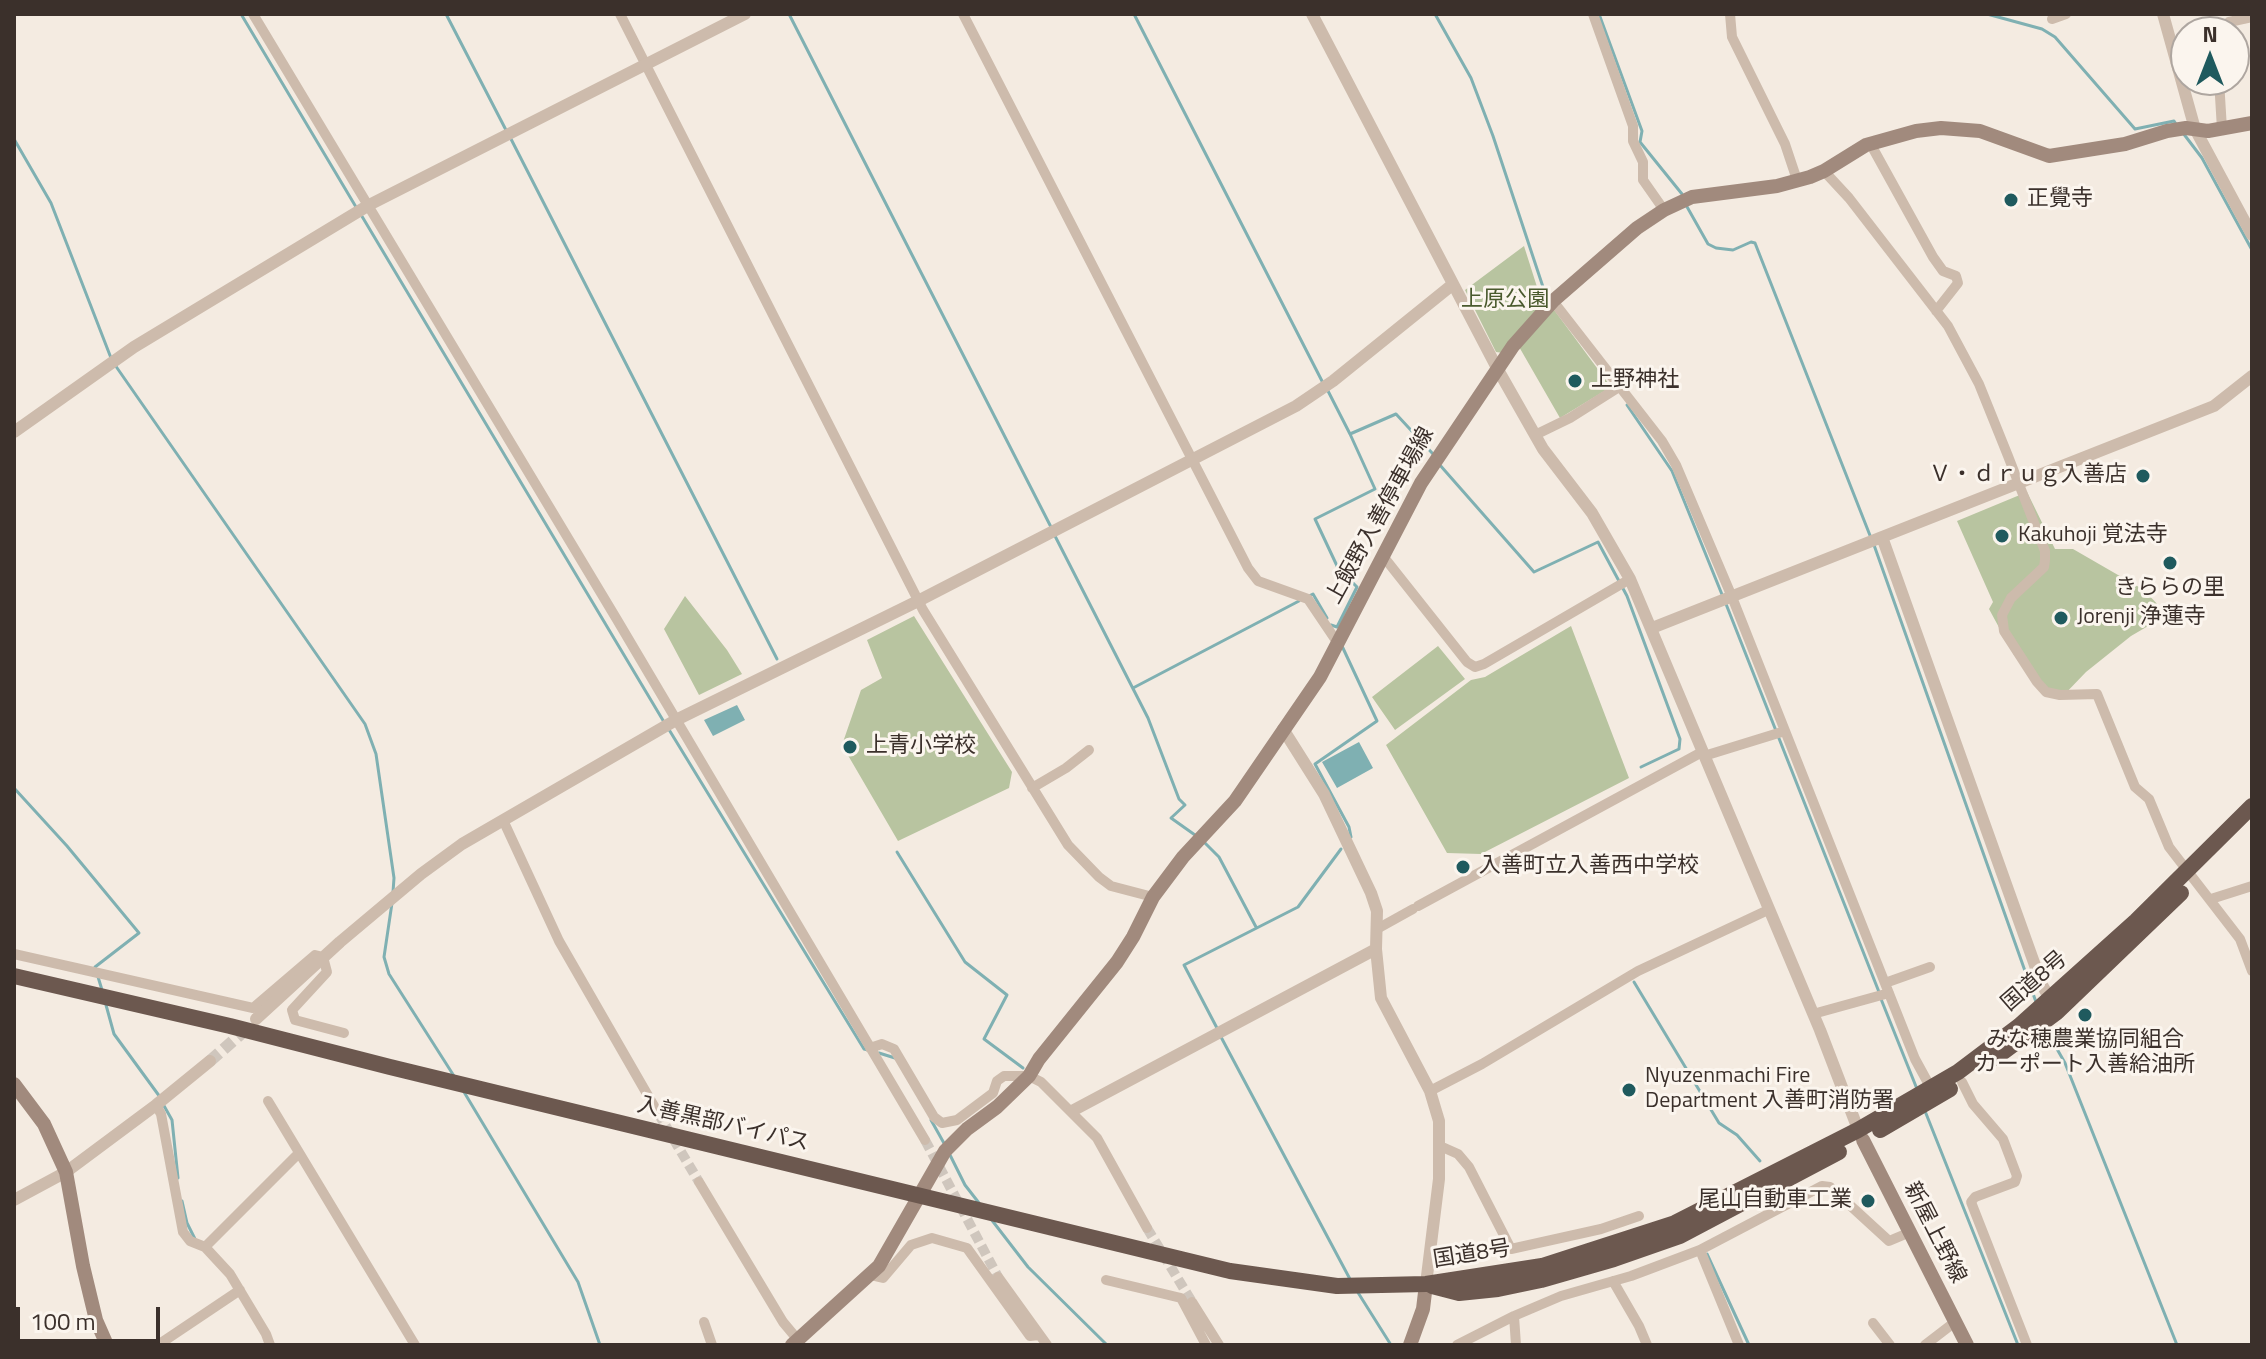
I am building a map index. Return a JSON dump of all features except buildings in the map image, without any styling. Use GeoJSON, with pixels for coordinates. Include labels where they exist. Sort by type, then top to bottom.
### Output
{"type":"FeatureCollection","features":[{"type":"Feature","properties":{"kind":"highway","name":"国道8号"},"geometry":{"type":"LineString","coordinates":[[2191,876],[2252,806]]}},
{"type":"Feature","properties":{"kind":"highway","name":"国道8号"},"geometry":{"type":"LineString","coordinates":[[1933,1092],[1962,1082],[2054,1006],[2252,821]]}},
{"type":"Feature","properties":{"kind":"highway","name":"入善黒部バイパス"},"geometry":{"type":"LineString","coordinates":[[14,976],[1230,1271],[1337,1286],[1426,1284]]}},
{"type":"Feature","properties":{"kind":"highway","name":"国道8号"},"geometry":{"type":"LineString","coordinates":[[1426,1284],[1459,1293],[1498,1289],[1614,1259],[1680,1236],[1933,1092],[2054,1006]]}},
{"type":"Feature","properties":{"kind":"main road","name":"上飯野入善停車場線"},"geometry":{"type":"LineString","coordinates":[[795,1342],[870,1275],[888,1253],[945,1151],[1029,1076],[1064,1026],[1117,962],[1153,897],[1183,857],[1235,801],[1320,677],[1421,483],[1513,346],[1553,301],[1637,228],[1664,210],[1692,197],[1777,186],[1824,171],[1870,143],[1931,129],[1980,131],[2049,156],[2125,144],[2167,131],[2222,129],[2252,123]]}},
{"type":"Feature","properties":{"kind":"main road"},"geometry":{"type":"LineString","coordinates":[[14,1084],[44,1124],[66,1172],[83,1266],[96,1320],[107,1345]]}},
{"type":"Feature","properties":{"kind":"main road","name":"新屋上野線"},"geometry":{"type":"LineString","coordinates":[[1860,1135],[1967,1345]]}},
{"type":"Feature","properties":{"kind":"main road"},"geometry":{"type":"LineString","coordinates":[[1410,1345],[1423,1309],[1426,1284]]}},
{"type":"Feature","properties":{"kind":"street"},"geometry":{"type":"LineString","coordinates":[[253,14],[925,1140]]}},
{"type":"Feature","properties":{"kind":"street"},"geometry":{"type":"LineString","coordinates":[[620,14],[918,601],[1068,845],[1111,886],[1153,897]]}},
{"type":"Feature","properties":{"kind":"street"},"geometry":{"type":"LineString","coordinates":[[14,432],[134,347],[369,205],[745,14]]}},
{"type":"Feature","properties":{"kind":"street"},"geometry":{"type":"LineString","coordinates":[[963,14],[1248,568],[1258,581],[1308,599],[1337,642]]}},
{"type":"Feature","properties":{"kind":"street"},"geometry":{"type":"LineString","coordinates":[[1312,14],[1497,368],[1535,435],[1592,513],[1630,579],[1813,1014],[1860,1135]]}},
{"type":"Feature","properties":{"kind":"street"},"geometry":{"type":"LineString","coordinates":[[1593,14],[1633,126],[1633,141],[1643,162],[1643,180],[1664,210]]}},
{"type":"Feature","properties":{"kind":"street"},"geometry":{"type":"LineString","coordinates":[[1730,14],[1732,37],[1785,144],[1797,180]]}},
{"type":"Feature","properties":{"kind":"street"},"geometry":{"type":"LineString","coordinates":[[2052,19],[2066,14]]}},
{"type":"Feature","properties":{"kind":"street"},"geometry":{"type":"LineString","coordinates":[[2163,14],[2195,129],[2252,235]]}},
{"type":"Feature","properties":{"kind":"street"},"geometry":{"type":"LineString","coordinates":[[2220,96],[2222,129]]}},
{"type":"Feature","properties":{"kind":"street"},"geometry":{"type":"LineString","coordinates":[[1870,143],[1933,257],[1943,271],[1956,276],[1958,283],[1936,311]]}},
{"type":"Feature","properties":{"kind":"street"},"geometry":{"type":"LineString","coordinates":[[1824,171],[1849,198],[1948,326],[1979,384],[2045,551],[2044,567],[2011,598],[2002,615],[2004,631],[2046,692],[2060,695],[2097,694],[2135,787],[2149,799],[2169,847],[2240,939],[2252,971]]}},
{"type":"Feature","properties":{"kind":"street"},"geometry":{"type":"LineString","coordinates":[[256,1019],[323,957],[421,874],[462,844],[676,720],[918,601],[1296,406],[1333,381],[1452,285]]}},
{"type":"Feature","properties":{"kind":"street"},"geometry":{"type":"LineString","coordinates":[[1553,301],[1662,441],[1676,465],[1732,597],[1915,1059],[1933,1092]]}},
{"type":"Feature","properties":{"kind":"street"},"geometry":{"type":"LineString","coordinates":[[1652,628],[2214,406],[2252,376]]}},
{"type":"Feature","properties":{"kind":"street"},"geometry":{"type":"LineString","coordinates":[[1535,435],[1570,418],[1619,387]]}},
{"type":"Feature","properties":{"kind":"street"},"geometry":{"type":"LineString","coordinates":[[1882,537],[2042,985],[2054,1006]]}},
{"type":"Feature","properties":{"kind":"street"},"geometry":{"type":"LineString","coordinates":[[1383,556],[1467,662],[1475,667],[1630,579]]}},
{"type":"Feature","properties":{"kind":"street"},"geometry":{"type":"LineString","coordinates":[[1283,729],[1324,794],[1371,893],[1377,911],[1376,949],[1381,998],[1430,1091],[1439,1121],[1436,1209],[1426,1284]]}},
{"type":"Feature","properties":{"kind":"street"},"geometry":{"type":"LineString","coordinates":[[1377,929],[1703,754],[1785,731]]}},
{"type":"Feature","properties":{"kind":"street"},"geometry":{"type":"LineString","coordinates":[[1032,788],[1089,750]]}},
{"type":"Feature","properties":{"kind":"street"},"geometry":{"type":"LineString","coordinates":[[503,820],[559,941],[658,1113]]}},
{"type":"Feature","properties":{"kind":"street"},"geometry":{"type":"LineString","coordinates":[[2211,899],[2252,886]]}},
{"type":"Feature","properties":{"kind":"street"},"geometry":{"type":"LineString","coordinates":[[1430,1091],[1482,1064],[1638,971],[1768,910]]}},
{"type":"Feature","properties":{"kind":"street"},"geometry":{"type":"LineString","coordinates":[[1072,1111],[1376,949]]}},
{"type":"Feature","properties":{"kind":"street"},"geometry":{"type":"LineString","coordinates":[[14,954],[253,1008],[315,955],[323,957]]}},
{"type":"Feature","properties":{"kind":"street"},"geometry":{"type":"LineString","coordinates":[[323,957],[327,972],[292,1010],[295,1020],[344,1033]]}},
{"type":"Feature","properties":{"kind":"street"},"geometry":{"type":"LineString","coordinates":[[1813,1014],[1887,988],[1930,967]]}},
{"type":"Feature","properties":{"kind":"street"},"geometry":{"type":"LineString","coordinates":[[870,1048],[882,1044],[894,1049],[934,1117],[942,1123],[957,1120],[993,1093],[997,1081],[1004,1076],[1029,1076],[1041,1082],[1097,1138],[1147,1228]]}},
{"type":"Feature","properties":{"kind":"street"},"geometry":{"type":"LineString","coordinates":[[14,1200],[66,1172],[210,1061]]}},
{"type":"Feature","properties":{"kind":"street"},"geometry":{"type":"LineString","coordinates":[[1962,1082],[1973,1104],[2003,1139],[2017,1176],[2015,1182],[1975,1197],[1971,1202],[2027,1345]]}},
{"type":"Feature","properties":{"kind":"street"},"geometry":{"type":"LineString","coordinates":[[268,1101],[415,1345]]}},
{"type":"Feature","properties":{"kind":"street"},"geometry":{"type":"LineString","coordinates":[[156,1105],[161,1114],[183,1232],[190,1241],[205,1247],[230,1274],[270,1345]]}},
{"type":"Feature","properties":{"kind":"street"},"geometry":{"type":"LineString","coordinates":[[1440,1146],[1458,1154],[1469,1167],[1511,1249],[1601,1229],[1639,1216]]}},
{"type":"Feature","properties":{"kind":"street"},"geometry":{"type":"LineString","coordinates":[[205,1247],[298,1154]]}},
{"type":"Feature","properties":{"kind":"street"},"geometry":{"type":"LineString","coordinates":[[699,1182],[795,1342]]}},
{"type":"Feature","properties":{"kind":"street"},"geometry":{"type":"LineString","coordinates":[[1457,1345],[1561,1296],[1700,1250],[1822,1186],[1830,1187],[1889,1241],[1908,1233]]}},
{"type":"Feature","properties":{"kind":"street"},"geometry":{"type":"LineString","coordinates":[[870,1275],[883,1278],[911,1245],[932,1238],[967,1248],[1030,1336],[1040,1335]]}},
{"type":"Feature","properties":{"kind":"street"},"geometry":{"type":"LineString","coordinates":[[1700,1250],[1739,1345]]}},
{"type":"Feature","properties":{"kind":"street"},"geometry":{"type":"LineString","coordinates":[[998,1277],[1047,1345]]}},
{"type":"Feature","properties":{"kind":"street"},"geometry":{"type":"LineString","coordinates":[[1106,1280],[1181,1298],[1206,1345]]}},
{"type":"Feature","properties":{"kind":"street"},"geometry":{"type":"LineString","coordinates":[[1613,1281],[1647,1345]]}},
{"type":"Feature","properties":{"kind":"street"},"geometry":{"type":"LineString","coordinates":[[158,1345],[240,1290]]}},
{"type":"Feature","properties":{"kind":"street"},"geometry":{"type":"LineString","coordinates":[[1192,1302],[1219,1345]]}},
{"type":"Feature","properties":{"kind":"street"},"geometry":{"type":"LineString","coordinates":[[1514,1316],[1516,1345]]}},
{"type":"Feature","properties":{"kind":"street"},"geometry":{"type":"LineString","coordinates":[[704,1322],[712,1345]]}},
{"type":"Feature","properties":{"kind":"street"},"geometry":{"type":"LineString","coordinates":[[1925,1345],[1955,1322]]}},
{"type":"Feature","properties":{"kind":"street"},"geometry":{"type":"LineString","coordinates":[[1873,1323],[1890,1345]]}},
{"type":"Feature","properties":{"kind":"green space","name":"上原公園"},"geometry":{"type":"Polygon","coordinates":[[[1524,246],[1538,290],[1547,300],[1503,353],[1496,352],[1465,290],[1524,246]]]}},
{"type":"Feature","properties":{"kind":"green space"},"geometry":{"type":"Polygon","coordinates":[[[1552,307],[1611,387],[1560,418],[1518,345],[1552,307]]]}},
{"type":"Feature","properties":{"kind":"green space"},"geometry":{"type":"Polygon","coordinates":[[[2027,492],[2055,549],[2073,549],[2144,590],[2160,607],[2161,614],[2155,622],[2131,636],[2086,672],[2061,698],[2047,695],[2014,655],[1989,609],[1993,602],[1957,521],[2027,492]]]}},
{"type":"Feature","properties":{"kind":"green space"},"geometry":{"type":"Polygon","coordinates":[[[685,596],[742,674],[699,695],[664,629],[685,596]]]}},
{"type":"Feature","properties":{"kind":"green space"},"geometry":{"type":"Polygon","coordinates":[[[914,616],[1012,772],[1009,788],[898,841],[842,745],[861,690],[882,678],[867,640],[914,616]]]}},
{"type":"Feature","properties":{"kind":"green space"},"geometry":{"type":"Polygon","coordinates":[[[1571,626],[1629,778],[1481,854],[1447,853],[1386,745],[1471,680],[1485,677],[1571,626]]]}},
{"type":"Feature","properties":{"kind":"green space"},"geometry":{"type":"Polygon","coordinates":[[[1438,646],[1465,679],[1395,730],[1372,697],[1438,646]]]}},
{"type":"Feature","properties":{"kind":"water"},"geometry":{"type":"Polygon","coordinates":[[[737,705],[745,720],[713,736],[704,720],[737,705]]]}},
{"type":"Feature","properties":{"kind":"water"},"geometry":{"type":"Polygon","coordinates":[[[1359,742],[1373,768],[1337,788],[1322,762],[1359,742]]]}},
{"type":"Feature","properties":{"kind":"waterway"},"geometry":{"type":"LineString","coordinates":[[241,14],[356,207]]}},
{"type":"Feature","properties":{"kind":"waterway"},"geometry":{"type":"LineString","coordinates":[[446,14],[507,132]]}},
{"type":"Feature","properties":{"kind":"waterway"},"geometry":{"type":"LineString","coordinates":[[789,14],[1052,529]]}},
{"type":"Feature","properties":{"kind":"waterway"},"geometry":{"type":"LineString","coordinates":[[1134,14],[1323,383]]}},
{"type":"Feature","properties":{"kind":"waterway"},"geometry":{"type":"LineString","coordinates":[[1435,14],[1471,78],[1544,290],[1550,298]]}},
{"type":"Feature","properties":{"kind":"waterway"},"geometry":{"type":"LineString","coordinates":[[1599,14],[1642,131],[1640,142],[1682,194]]}},
{"type":"Feature","properties":{"kind":"waterway"},"geometry":{"type":"LineString","coordinates":[[1987,14],[2042,29],[2055,37],[2135,129],[2174,121],[2176,124]]}},
{"type":"Feature","properties":{"kind":"waterway"},"geometry":{"type":"LineString","coordinates":[[2183,133],[2202,158],[2252,250]]}},
{"type":"Feature","properties":{"kind":"waterway"},"geometry":{"type":"LineString","coordinates":[[14,139],[51,203],[111,358]]}},
{"type":"Feature","properties":{"kind":"waterway"},"geometry":{"type":"LineString","coordinates":[[511,139],[777,659]]}},
{"type":"Feature","properties":{"kind":"waterway"},"geometry":{"type":"LineString","coordinates":[[1686,205],[1708,244],[1733,250],[1755,243],[1871,538]]}},
{"type":"Feature","properties":{"kind":"waterway"},"geometry":{"type":"LineString","coordinates":[[360,213],[664,722]]}},
{"type":"Feature","properties":{"kind":"waterway"},"geometry":{"type":"LineString","coordinates":[[115,365],[365,724],[376,754],[394,878],[393,892]]}},
{"type":"Feature","properties":{"kind":"waterway"},"geometry":{"type":"LineString","coordinates":[[1327,389],[1350,434],[1396,414],[1433,454]]}},
{"type":"Feature","properties":{"kind":"waterway"},"geometry":{"type":"LineString","coordinates":[[1627,405],[1672,471],[1723,597]]}},
{"type":"Feature","properties":{"kind":"waterway"},"geometry":{"type":"LineString","coordinates":[[1331,625],[1337,627],[1357,587],[1338,568],[1315,519],[1375,489],[1350,434]]}},
{"type":"Feature","properties":{"kind":"waterway"},"geometry":{"type":"LineString","coordinates":[[1439,464],[1534,572],[1598,542],[1627,596],[1680,739],[1679,749],[1641,767]]}},
{"type":"Feature","properties":{"kind":"waterway"},"geometry":{"type":"LineString","coordinates":[[1055,536],[1148,718],[1179,799],[1185,805],[1171,818],[1195,835]]}},
{"type":"Feature","properties":{"kind":"waterway"},"geometry":{"type":"LineString","coordinates":[[1874,545],[2036,1002]]}},
{"type":"Feature","properties":{"kind":"waterway"},"geometry":{"type":"LineString","coordinates":[[1309,596],[1313,594],[1327,618]]}},
{"type":"Feature","properties":{"kind":"waterway"},"geometry":{"type":"LineString","coordinates":[[1133,688],[1299,601]]}},
{"type":"Feature","properties":{"kind":"waterway"},"geometry":{"type":"LineString","coordinates":[[1726,604],[1879,992]]}},
{"type":"Feature","properties":{"kind":"waterway"},"geometry":{"type":"LineString","coordinates":[[1342,646],[1377,721],[1315,764],[1349,827],[1351,837]]}},
{"type":"Feature","properties":{"kind":"waterway"},"geometry":{"type":"LineString","coordinates":[[668,728],[864,1049],[868,1050]]}},
{"type":"Feature","properties":{"kind":"waterway"},"geometry":{"type":"LineString","coordinates":[[14,788],[139,933],[95,967],[102,990]]}},
{"type":"Feature","properties":{"kind":"waterway"},"geometry":{"type":"LineString","coordinates":[[1204,842],[1219,857],[1256,927]]}},
{"type":"Feature","properties":{"kind":"waterway"},"geometry":{"type":"LineString","coordinates":[[1218,1030],[1184,965],[1298,907],[1341,849]]}},
{"type":"Feature","properties":{"kind":"waterway"},"geometry":{"type":"LineString","coordinates":[[897,852],[965,962],[1007,995],[984,1039],[1023,1068]]}},
{"type":"Feature","properties":{"kind":"waterway"},"geometry":{"type":"LineString","coordinates":[[392,903],[384,957],[389,974],[454,1076]]}},
{"type":"Feature","properties":{"kind":"waterway"},"geometry":{"type":"LineString","coordinates":[[1634,982],[1719,1123],[1737,1135],[1760,1161]]}},
{"type":"Feature","properties":{"kind":"waterway"},"geometry":{"type":"LineString","coordinates":[[1881,999],[1917,1089]]}},
{"type":"Feature","properties":{"kind":"waterway"},"geometry":{"type":"LineString","coordinates":[[106,1005],[114,1034],[160,1097]]}},
{"type":"Feature","properties":{"kind":"waterway"},"geometry":{"type":"LineString","coordinates":[[2045,1028],[2065,1063],[2177,1345]]}},
{"type":"Feature","properties":{"kind":"waterway"},"geometry":{"type":"LineString","coordinates":[[1221,1037],[1351,1281]]}},
{"type":"Feature","properties":{"kind":"waterway"},"geometry":{"type":"LineString","coordinates":[[879,1053],[895,1058]]}},
{"type":"Feature","properties":{"kind":"waterway"},"geometry":{"type":"LineString","coordinates":[[464,1092],[578,1282],[600,1345]]}},
{"type":"Feature","properties":{"kind":"waterway"},"geometry":{"type":"LineString","coordinates":[[163,1104],[172,1120],[178,1178]]}},
{"type":"Feature","properties":{"kind":"waterway"},"geometry":{"type":"LineString","coordinates":[[1925,1111],[2018,1345]]}},
{"type":"Feature","properties":{"kind":"waterway"},"geometry":{"type":"LineString","coordinates":[[931,1120],[945,1145]]}},
{"type":"Feature","properties":{"kind":"waterway"},"geometry":{"type":"LineString","coordinates":[[950,1155],[965,1185],[979,1203]]}},
{"type":"Feature","properties":{"kind":"waterway"},"geometry":{"type":"LineString","coordinates":[[182,1201],[195,1239]]}},
{"type":"Feature","properties":{"kind":"waterway"},"geometry":{"type":"LineString","coordinates":[[991,1219],[1028,1267],[1107,1345]]}},
{"type":"Feature","properties":{"kind":"waterway"},"geometry":{"type":"LineString","coordinates":[[1707,1254],[1749,1345]]}},
{"type":"Feature","properties":{"kind":"waterway"},"geometry":{"type":"LineString","coordinates":[[1357,1291],[1391,1345]]}},
{"type":"Feature","properties":{"kind":"tunnel"},"geometry":{"type":"LineString","coordinates":[[210,1061],[250,1026]]}},
{"type":"Feature","properties":{"kind":"tunnel"},"geometry":{"type":"LineString","coordinates":[[658,1113],[699,1182]]}},
{"type":"Feature","properties":{"kind":"tunnel"},"geometry":{"type":"LineString","coordinates":[[925,1140],[998,1277]]}},
{"type":"Feature","properties":{"kind":"tunnel"},"geometry":{"type":"LineString","coordinates":[[1147,1228],[1192,1302]]}},
{"type":"Feature","properties":{"kind":"place","name":"正覺寺"},"geometry":{"type":"Point","coordinates":[2011,200]}},
{"type":"Feature","properties":{"kind":"place","name":"上野神社"},"geometry":{"type":"Point","coordinates":[1575,381]}},
{"type":"Feature","properties":{"kind":"place","name":"Ｖ・ｄｒｕｇ入善店"},"geometry":{"type":"Point","coordinates":[2143,476]}},
{"type":"Feature","properties":{"kind":"place","name":"Kakuhoji 覚法寺"},"geometry":{"type":"Point","coordinates":[2002,536]}},
{"type":"Feature","properties":{"kind":"place","name":"きららの里"},"geometry":{"type":"Point","coordinates":[2170,563]}},
{"type":"Feature","properties":{"kind":"place","name":"Jorenji 浄蓮寺"},"geometry":{"type":"Point","coordinates":[2061,618]}},
{"type":"Feature","properties":{"kind":"place","name":"上青小学校"},"geometry":{"type":"Point","coordinates":[850,747]}},
{"type":"Feature","properties":{"kind":"place","name":"入善町立入善西中学校"},"geometry":{"type":"Point","coordinates":[1463,867]}},
{"type":"Feature","properties":{"kind":"place","name":"みな穂農業協同組合 カーポート入善給油所"},"geometry":{"type":"Point","coordinates":[2085,1015]}},
{"type":"Feature","properties":{"kind":"place","name":"Nyuzenmachi Fire Department 入善町消防署"},"geometry":{"type":"Point","coordinates":[1629,1090]}},
{"type":"Feature","properties":{"kind":"place","name":"尾山自動車工業"},"geometry":{"type":"Point","coordinates":[1868,1201]}}]}
